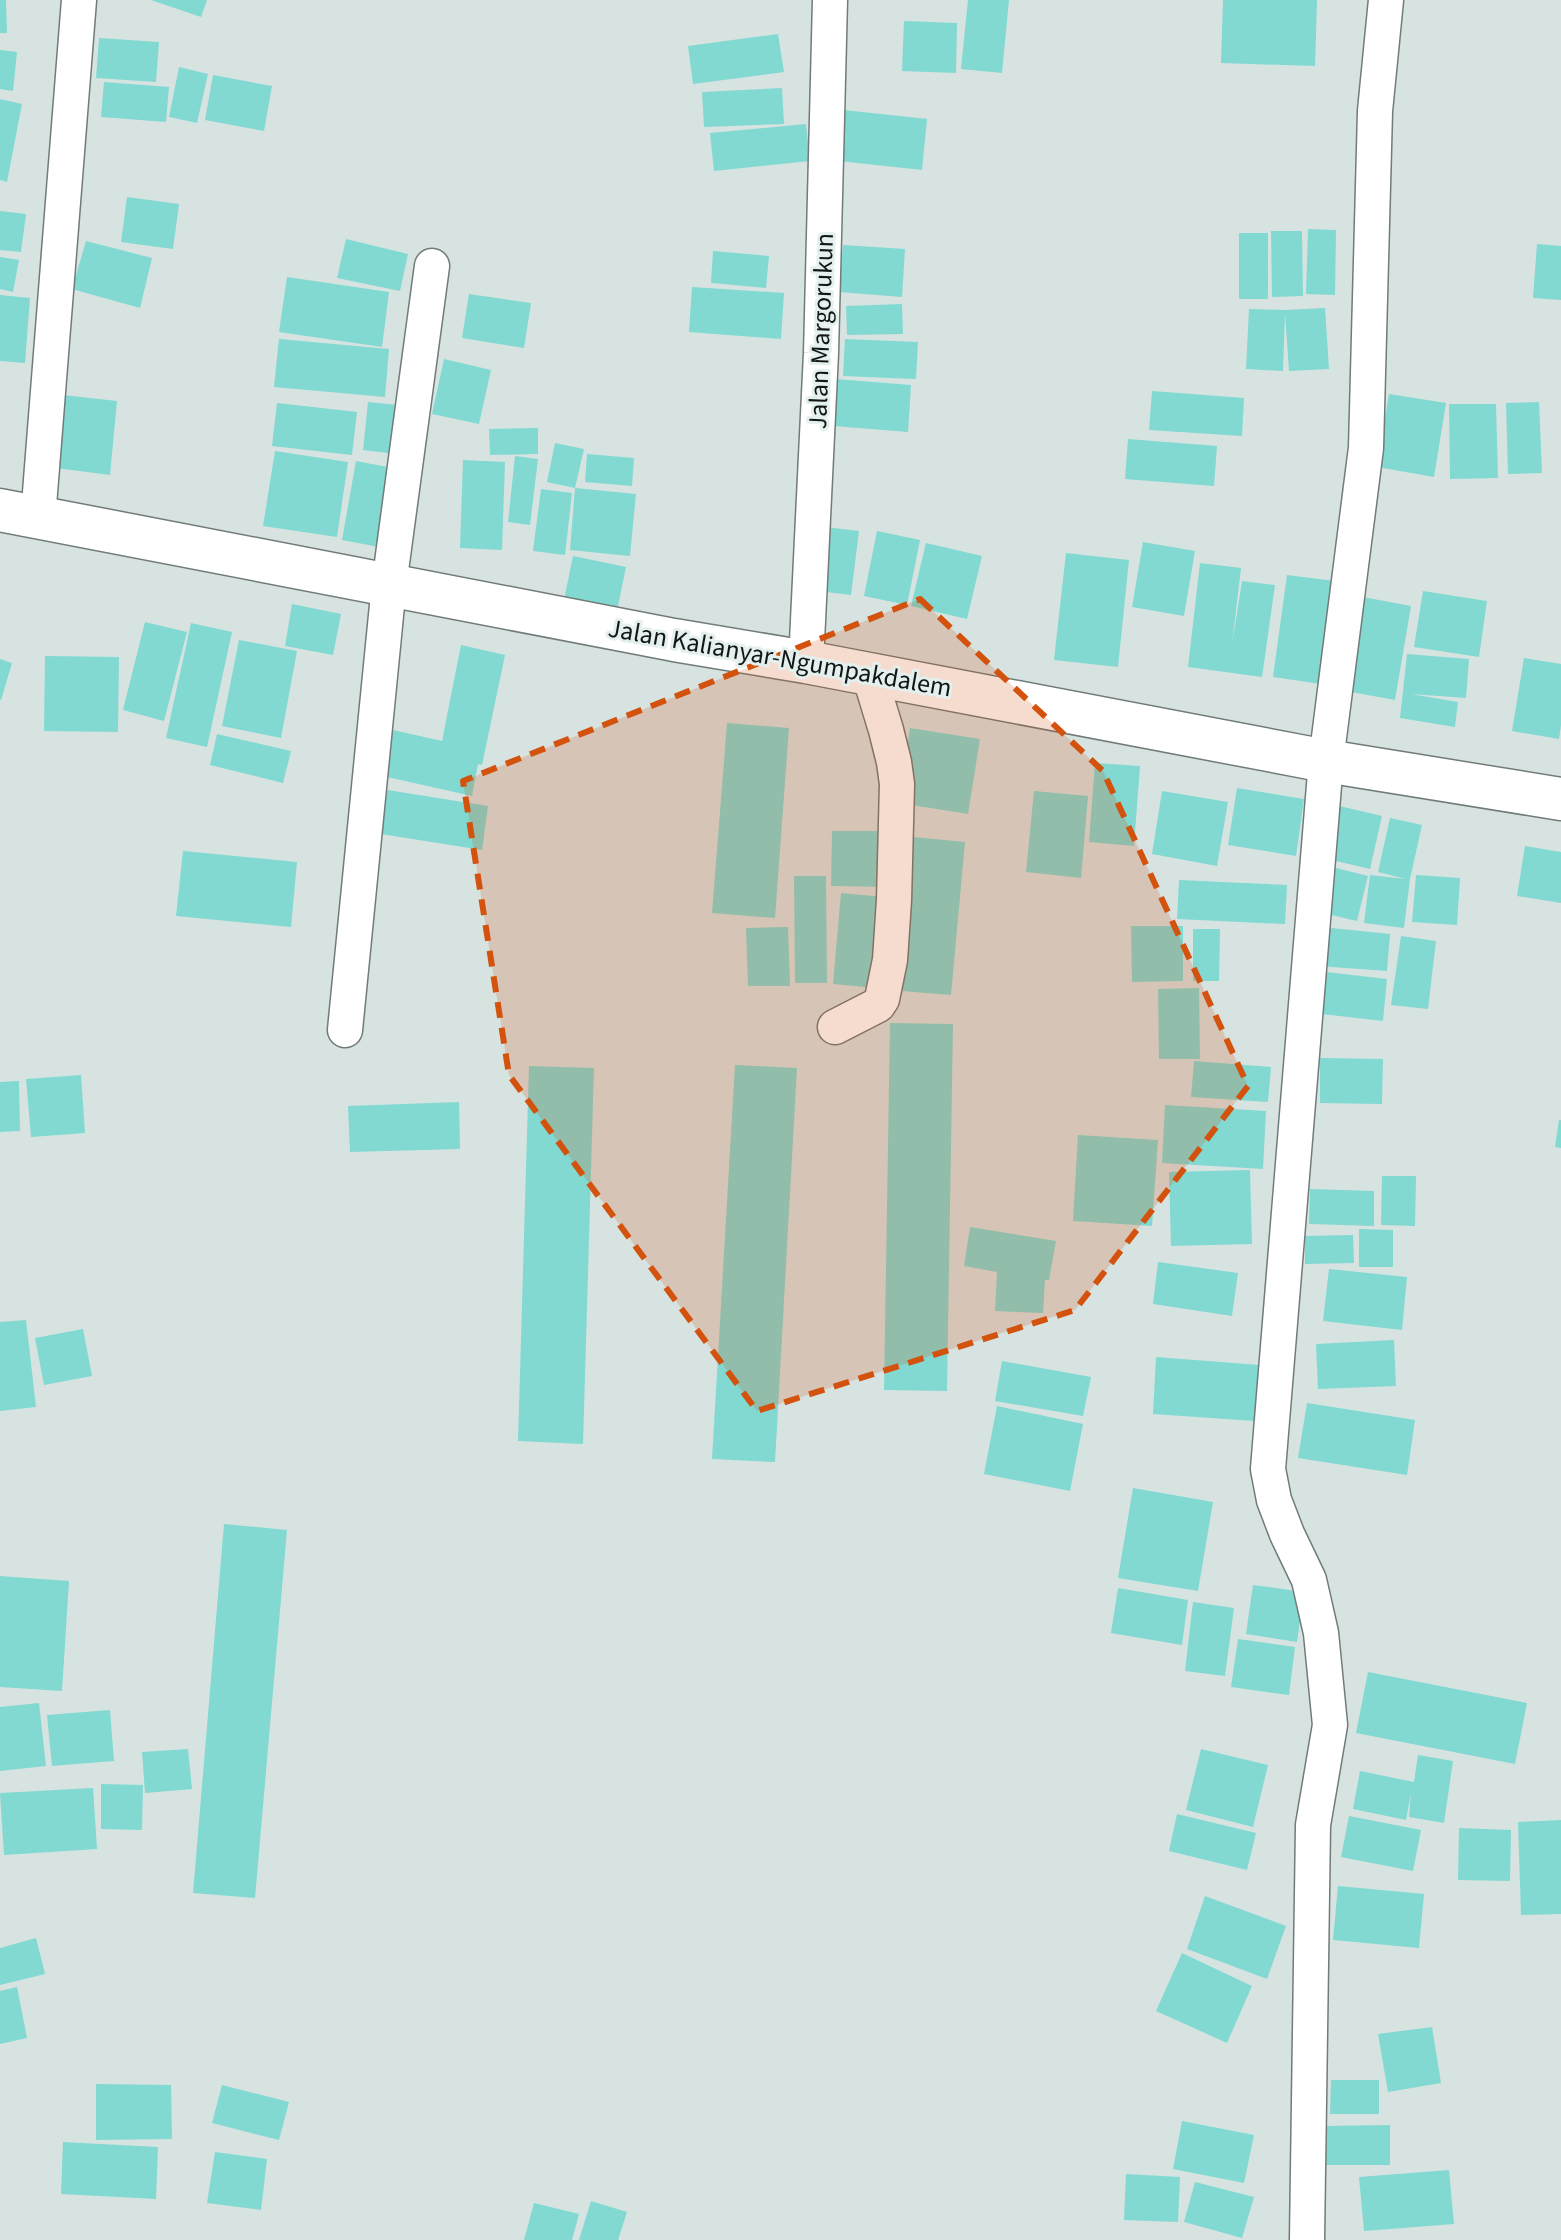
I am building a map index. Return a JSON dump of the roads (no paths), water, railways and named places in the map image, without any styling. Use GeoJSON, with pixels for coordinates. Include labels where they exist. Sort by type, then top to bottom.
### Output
{"type":"FeatureCollection","features":[{"type":"Feature","properties":{"kind":"street"},"geometry":{"type":"LineString","coordinates":[[19,514],[79,0]]}},
{"type":"Feature","properties":{"kind":"street","name":"Jalan Margorukun"},"geometry":{"type":"LineString","coordinates":[[806,662],[821,353],[830,0]]}},
{"type":"Feature","properties":{"kind":"street"},"geometry":{"type":"LineString","coordinates":[[1307,2240],[1313,1825],[1330,1725],[1321,1633],[1309,1580],[1274,1500],[1268,1469],[1326,761],[1366,448],[1375,111],[1386,0]]}},
{"type":"Feature","properties":{"kind":"street"},"geometry":{"type":"LineString","coordinates":[[345,1030],[389,585],[432,266]]}},
{"type":"Feature","properties":{"kind":"street","name":"Jalan Kalianyar-Ngumpakdalem"},"geometry":{"type":"LineString","coordinates":[[19,514],[1326,761],[1561,799]]}},
{"type":"Feature","properties":{"kind":"street"},"geometry":{"type":"LineString","coordinates":[[835,1027],[878,1005],[890,960],[897,784],[889,741],[869,674]]}}]}
